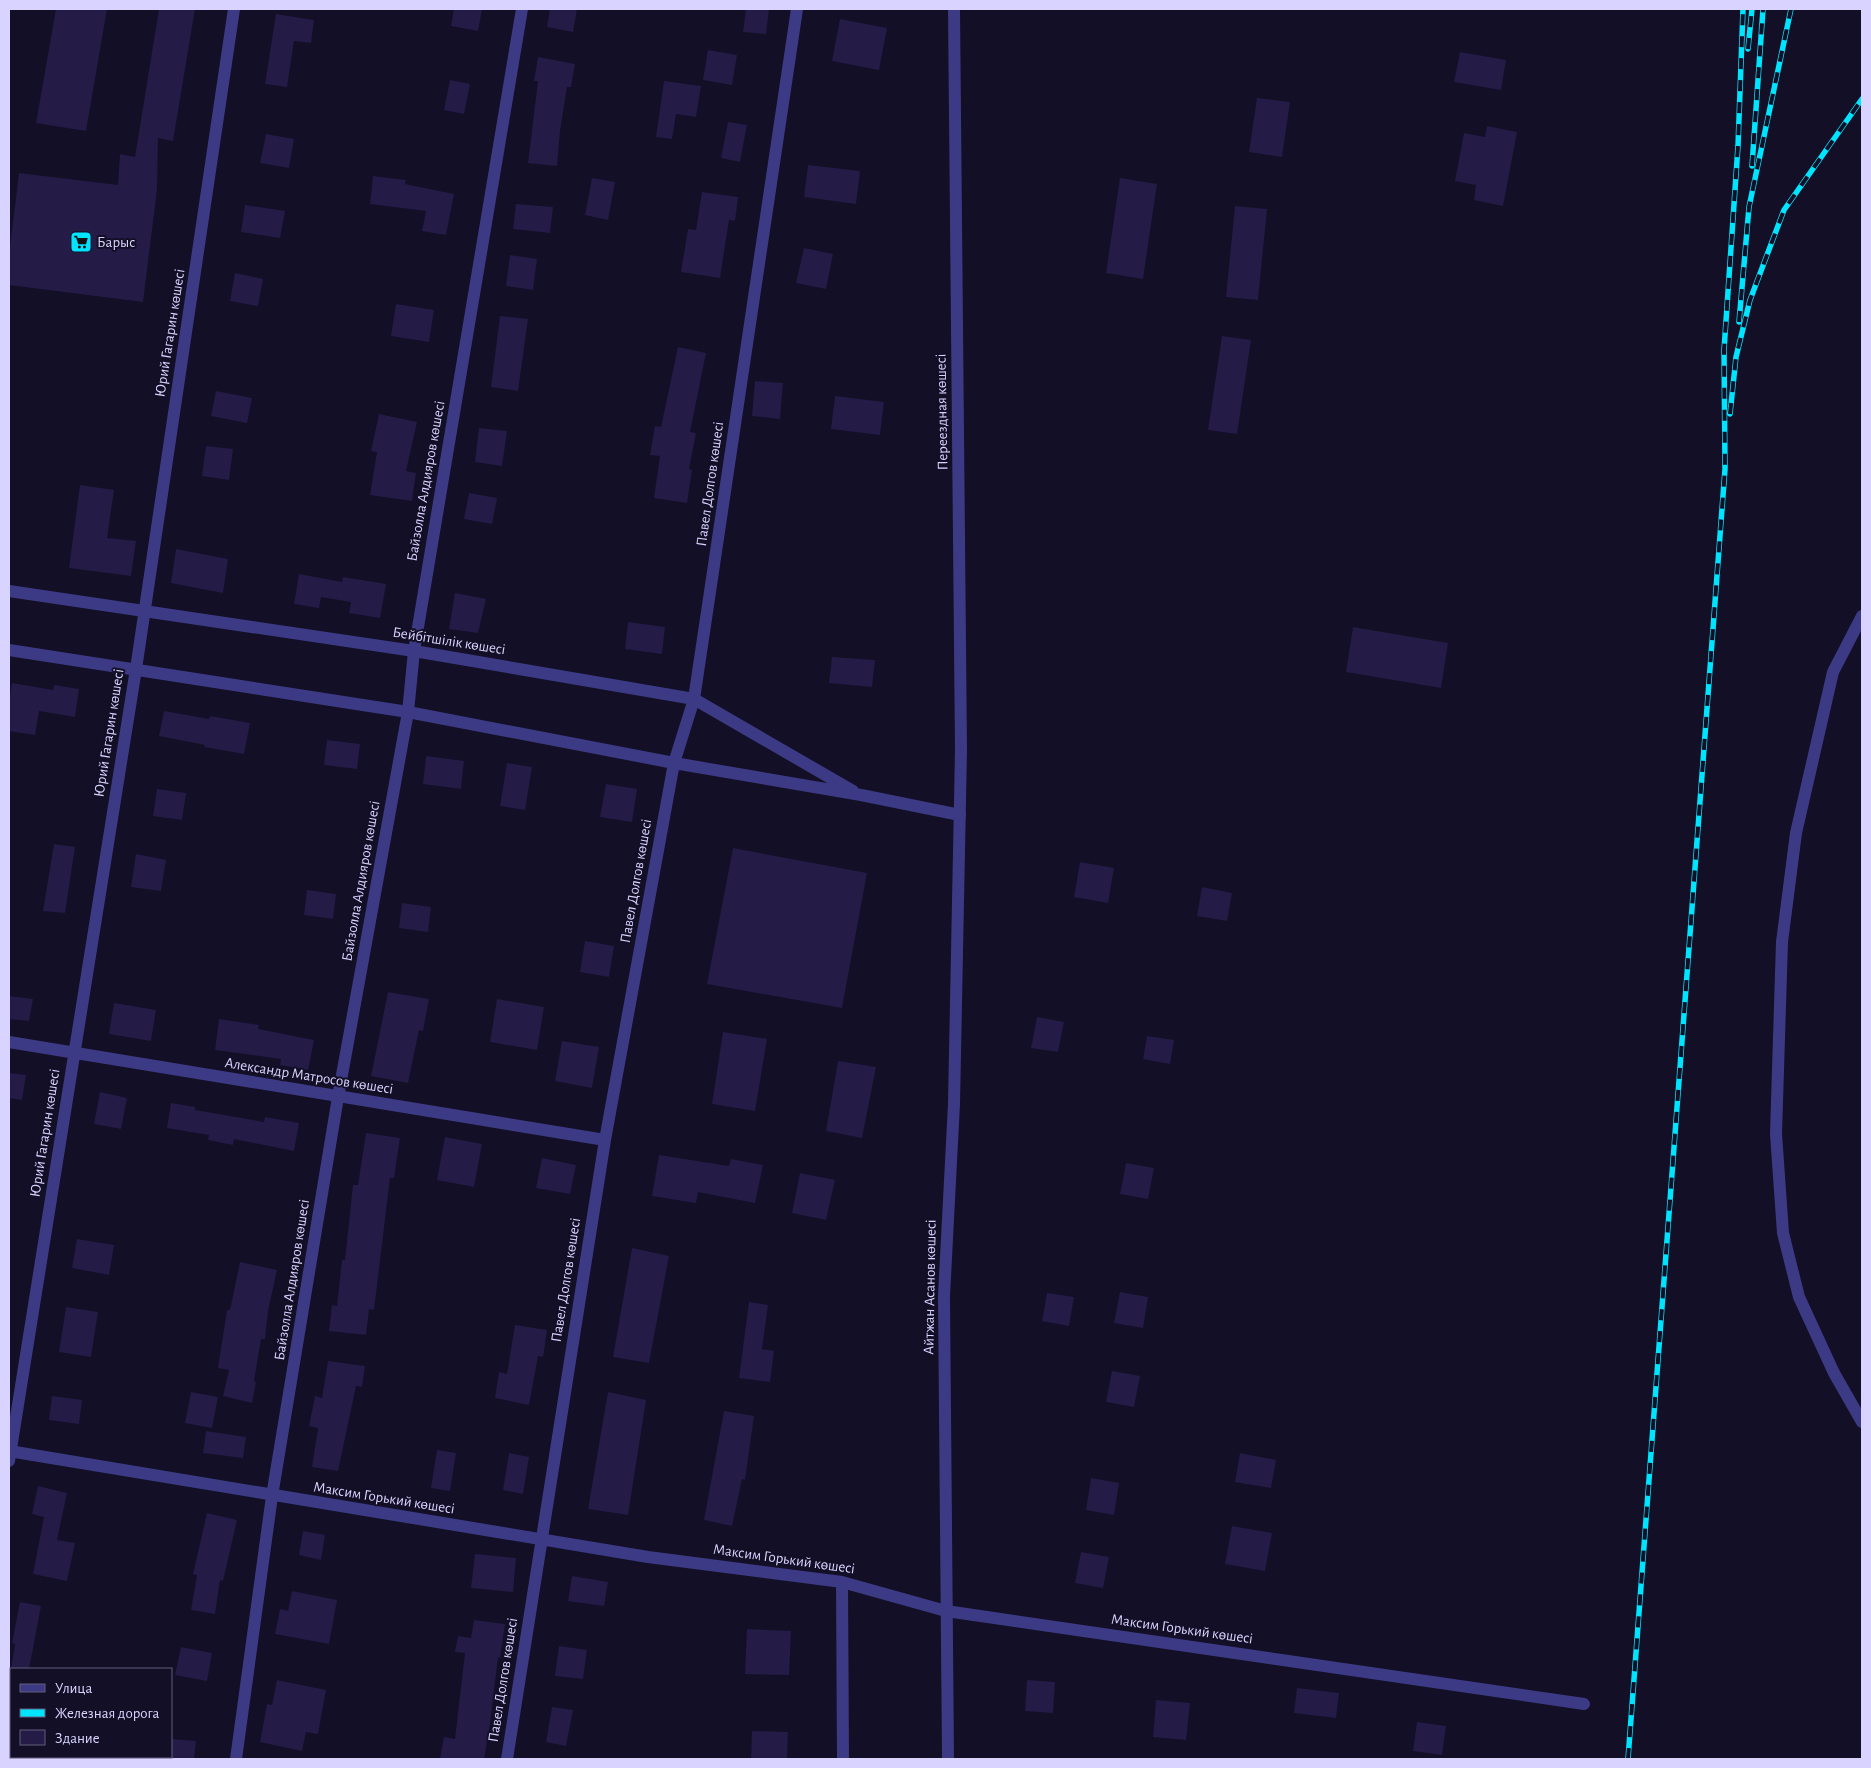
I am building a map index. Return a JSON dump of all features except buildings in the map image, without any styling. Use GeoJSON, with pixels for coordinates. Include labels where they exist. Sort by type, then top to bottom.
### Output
{"type":"FeatureCollection","features":[{"type":"Feature","properties":{"kind":"street","name":"Юрий Гагарин көшесі"},"geometry":{"type":"LineString","coordinates":[[9,1455],[136,670],[234,9]]}},
{"type":"Feature","properties":{"kind":"street","name":"Байзолла Алдияров көшесі"},"geometry":{"type":"LineString","coordinates":[[236,1759],[272,1496],[338,1097],[408,712],[414,651],[522,9]]}},
{"type":"Feature","properties":{"kind":"street","name":"Павел Долгов көшесі"},"geometry":{"type":"LineString","coordinates":[[507,1759],[604,1140],[674,763],[694,699],[797,9]]}},
{"type":"Feature","properties":{"kind":"street","name":"Переездная көшесі"},"geometry":{"type":"LineString","coordinates":[[954,9],[960,815]]}},
{"type":"Feature","properties":{"kind":"street","name":"Бейбітшілік көшесі"},"geometry":{"type":"LineString","coordinates":[[9,591],[414,651],[694,699],[861,795]]}},
{"type":"Feature","properties":{"kind":"street"},"geometry":{"type":"LineString","coordinates":[[1862,616],[1834,672],[1796,833],[1782,942],[1776,1134],[1783,1232],[1799,1296],[1834,1373],[1862,1422]]}},
{"type":"Feature","properties":{"kind":"street","name":"Бейбітшілік көшесі"},"geometry":{"type":"LineString","coordinates":[[9,650],[408,712],[674,763],[861,795],[960,815]]}},
{"type":"Feature","properties":{"kind":"street","name":"Айтжан Асанов көшесі"},"geometry":{"type":"LineString","coordinates":[[948,1759],[944,1296],[954,1104],[960,815]]}},
{"type":"Feature","properties":{"kind":"street","name":"Александр Матросов көшесі"},"geometry":{"type":"LineString","coordinates":[[9,1042],[604,1140]]}},
{"type":"Feature","properties":{"kind":"street","name":"Максим Горький көшесі"},"geometry":{"type":"LineString","coordinates":[[9,1455],[648,1558],[842,1582],[946,1612],[1584,1704]]}},
{"type":"Feature","properties":{"kind":"street"},"geometry":{"type":"LineString","coordinates":[[842,1582],[843,1759]]}},
{"type":"Feature","properties":{"kind":"railway"},"geometry":{"type":"LineString","coordinates":[[1628,1759],[1725,469],[1724,350],[1738,146],[1743,9]]}},
{"type":"Feature","properties":{"kind":"railway"},"geometry":{"type":"LineString","coordinates":[[1748,49],[1752,9]]}},
{"type":"Feature","properties":{"kind":"railway"},"geometry":{"type":"LineString","coordinates":[[1752,166],[1763,9]]}},
{"type":"Feature","properties":{"kind":"railway"},"geometry":{"type":"LineString","coordinates":[[1739,322],[1749,207],[1791,9]]}},
{"type":"Feature","properties":{"kind":"railway"},"geometry":{"type":"LineString","coordinates":[[1730,414],[1736,357],[1750,300],[1784,210],[1862,99]]}},
{"type":"Feature","properties":{"kind":"place","name":"Барыс"},"geometry":{"type":"Point","coordinates":[81,242]}}]}
